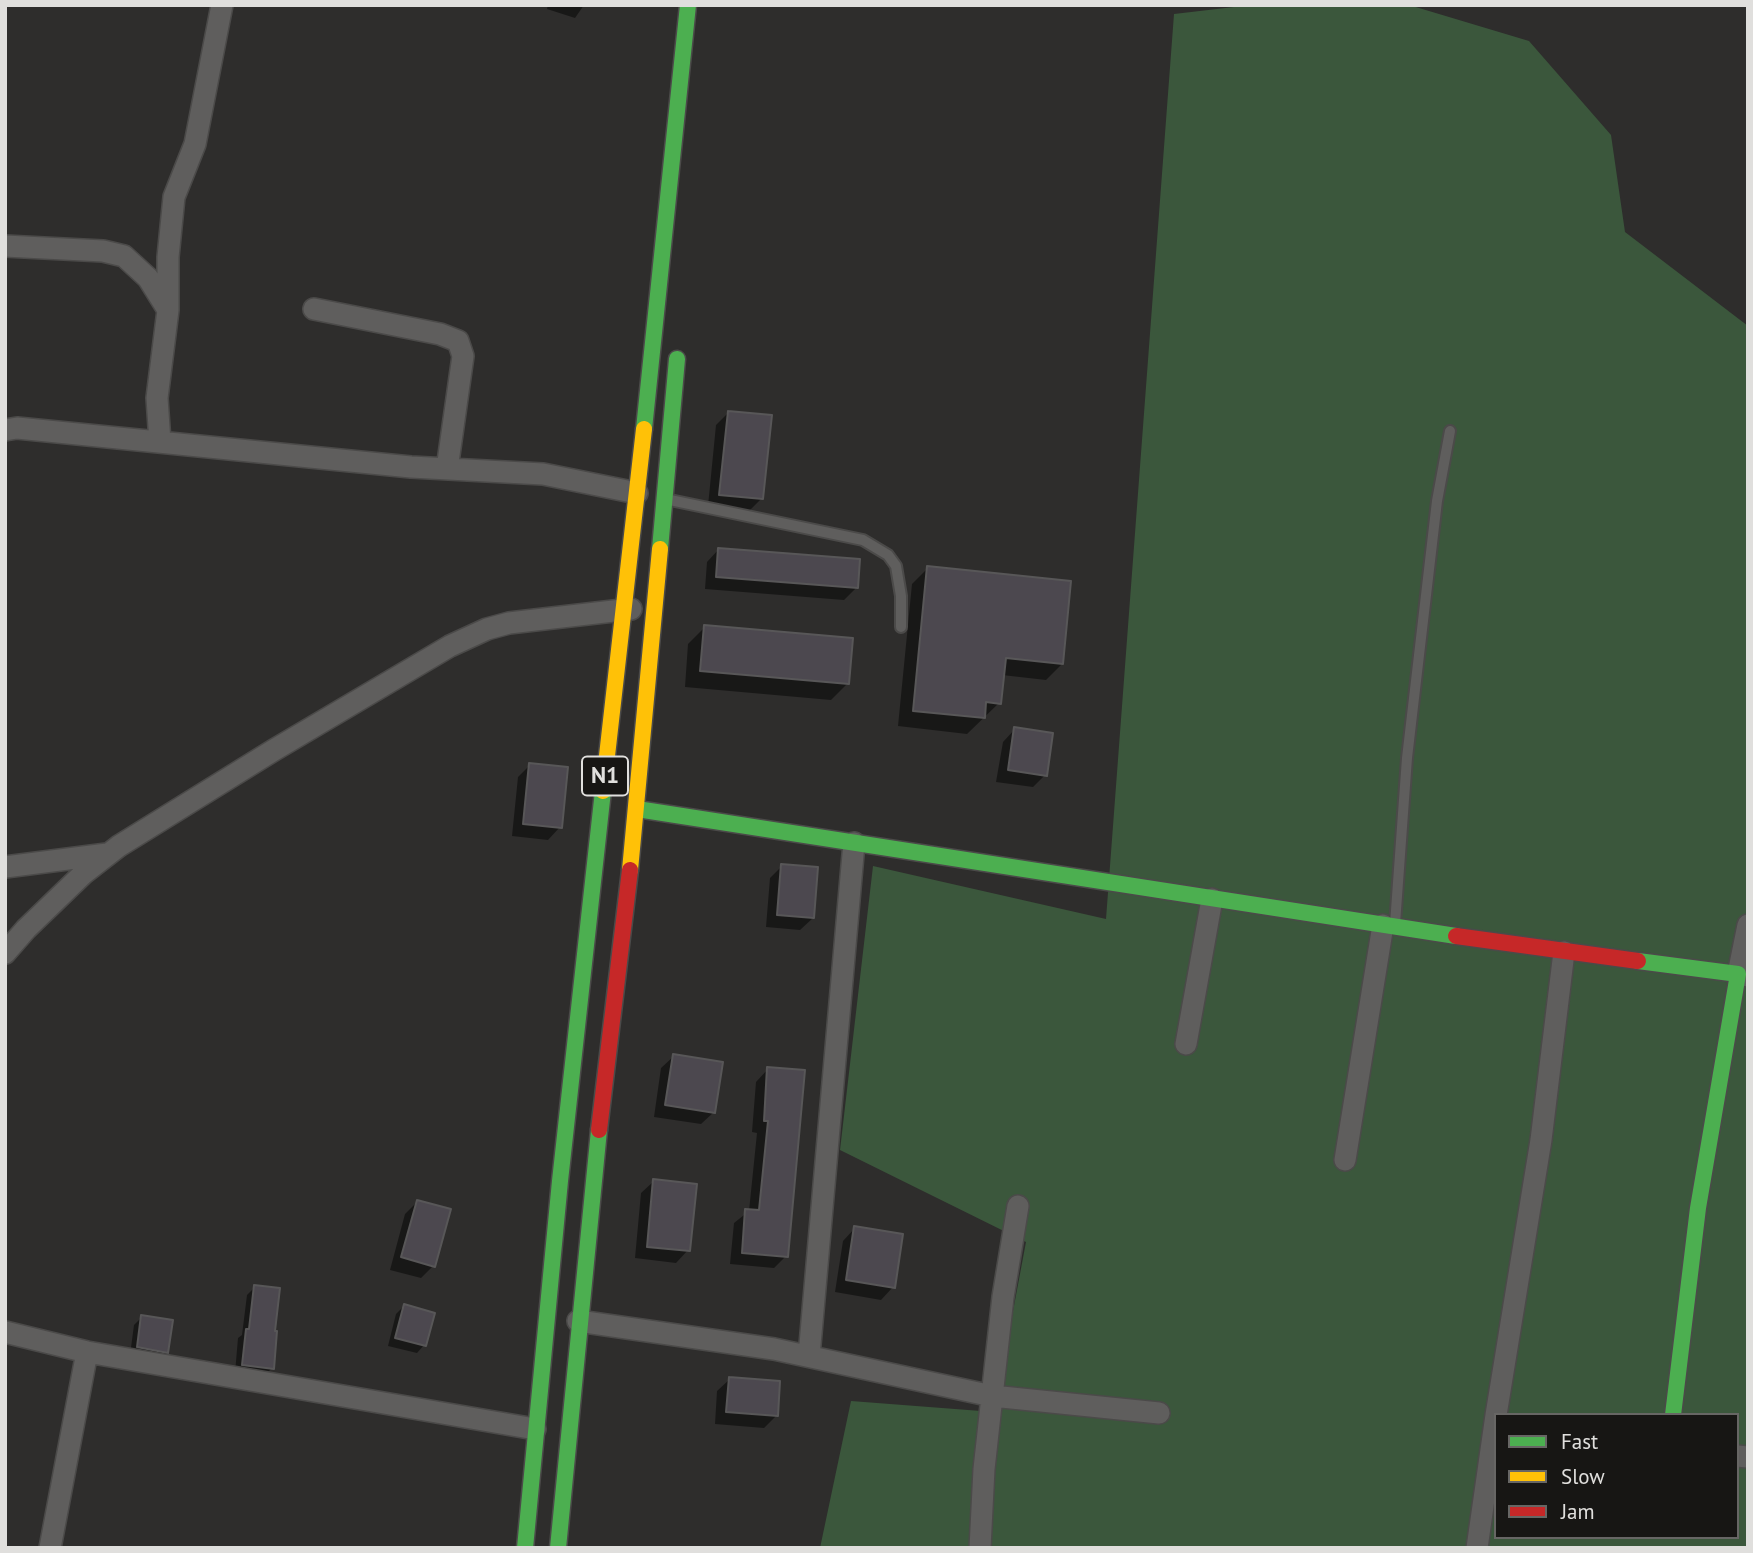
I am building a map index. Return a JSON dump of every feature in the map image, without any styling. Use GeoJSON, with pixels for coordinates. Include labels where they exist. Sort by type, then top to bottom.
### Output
{"type":"FeatureCollection","features":[{"type":"Feature","properties":{"kind":"main road","name":"N1"},"geometry":{"type":"LineString","coordinates":[[525,1548],[535,1430],[688,5]]}},
{"type":"Feature","properties":{"kind":"main road","name":"N1"},"geometry":{"type":"LineString","coordinates":[[558,1548],[593,1179],[637,808],[678,348]]}},
{"type":"Feature","properties":{"kind":"main road"},"geometry":{"type":"LineString","coordinates":[[637,808],[1389,926],[1743,975],[1698,1208],[1673,1413]]}},
{"type":"Feature","properties":{"kind":"street"},"geometry":{"type":"LineString","coordinates":[[160,442],[157,398],[168,310],[168,257],[174,197],[195,144],[222,5]]}},
{"type":"Feature","properties":{"kind":"street"},"geometry":{"type":"LineString","coordinates":[[5,246],[103,251],[124,256],[148,278],[168,310]]}},
{"type":"Feature","properties":{"kind":"street"},"geometry":{"type":"LineString","coordinates":[[314,309],[440,334],[458,341],[463,356],[447,468]]}},
{"type":"Feature","properties":{"kind":"street"},"geometry":{"type":"LineString","coordinates":[[5,430],[18,428],[447,468],[543,474],[637,493]]}},
{"type":"Feature","properties":{"kind":"street"},"geometry":{"type":"LineString","coordinates":[[5,953],[83,874],[108,854],[274,750],[450,646],[486,629],[509,622],[654,607]]}},
{"type":"Feature","properties":{"kind":"street"},"geometry":{"type":"LineString","coordinates":[[809,1356],[855,843]]}},
{"type":"Feature","properties":{"kind":"street"},"geometry":{"type":"LineString","coordinates":[[5,867],[108,854]]}},
{"type":"Feature","properties":{"kind":"street"},"geometry":{"type":"LineString","coordinates":[[1185,1044],[1212,899]]}},
{"type":"Feature","properties":{"kind":"street"},"geometry":{"type":"LineString","coordinates":[[1743,975],[1748,925]]}},
{"type":"Feature","properties":{"kind":"street"},"geometry":{"type":"LineString","coordinates":[[1345,1160],[1389,926]]}},
{"type":"Feature","properties":{"kind":"street"},"geometry":{"type":"LineString","coordinates":[[1501,1413],[1541,1140],[1564,952]]}},
{"type":"Feature","properties":{"kind":"street"},"geometry":{"type":"LineString","coordinates":[[980,1548],[984,1469],[992,1395],[1003,1297],[1018,1206]]}},
{"type":"Feature","properties":{"kind":"street"},"geometry":{"type":"LineString","coordinates":[[578,1321],[774,1349],[992,1395],[1159,1413]]}},
{"type":"Feature","properties":{"kind":"street"},"geometry":{"type":"LineString","coordinates":[[5,1332],[87,1352],[535,1430]]}},
{"type":"Feature","properties":{"kind":"street"},"geometry":{"type":"LineString","coordinates":[[50,1548],[87,1352]]}},
{"type":"Feature","properties":{"kind":"street"},"geometry":{"type":"LineString","coordinates":[[1477,1548],[1494,1453]]}},
{"type":"Feature","properties":{"kind":"lane"},"geometry":{"type":"LineString","coordinates":[[1389,926],[1437,501],[1450,431]]}},
{"type":"Feature","properties":{"kind":"lane"},"geometry":{"type":"LineString","coordinates":[[664,499],[863,540],[888,555],[896,566],[901,596],[901,627]]}},
{"type":"Feature","properties":{"kind":"green space"},"geometry":{"type":"Polygon","coordinates":[[[1251,5],[1409,5],[1529,41],[1611,135],[1625,232],[1748,326],[1748,1548],[820,1548],[851,1401],[994,1412],[1026,1242],[840,1150],[873,866],[1106,919],[1174,14],[1251,5]]]}},
{"type":"Feature","properties":{"kind":"building"},"geometry":{"type":"Polygon","coordinates":[[[728,411],[772,415],[763,499],[719,495],[728,411]]]}},
{"type":"Feature","properties":{"kind":"building"},"geometry":{"type":"Polygon","coordinates":[[[718,548],[860,559],[858,588],[716,577],[718,548]]]}},
{"type":"Feature","properties":{"kind":"building"},"geometry":{"type":"Polygon","coordinates":[[[927,566],[1071,581],[1063,664],[1006,658],[1001,704],[986,702],[985,718],[913,711],[927,566]]]}},
{"type":"Feature","properties":{"kind":"building"},"geometry":{"type":"Polygon","coordinates":[[[704,625],[853,638],[849,684],[700,671],[704,625]]]}},
{"type":"Feature","properties":{"kind":"building"},"geometry":{"type":"Polygon","coordinates":[[[1014,727],[1053,733],[1047,776],[1008,770],[1014,727]]]}},
{"type":"Feature","properties":{"kind":"building"},"geometry":{"type":"Polygon","coordinates":[[[529,763],[568,767],[562,828],[523,824],[529,763]]]}},
{"type":"Feature","properties":{"kind":"building"},"geometry":{"type":"Polygon","coordinates":[[[781,864],[818,867],[814,918],[777,915],[781,864]]]}},
{"type":"Feature","properties":{"kind":"building"},"geometry":{"type":"Polygon","coordinates":[[[673,1054],[723,1062],[715,1113],[665,1105],[673,1054]]]}},
{"type":"Feature","properties":{"kind":"building"},"geometry":{"type":"Polygon","coordinates":[[[767,1067],[805,1070],[788,1257],[742,1253],[745,1209],[759,1210],[768,1121],[764,1121],[767,1067]]]}},
{"type":"Feature","properties":{"kind":"building"},"geometry":{"type":"Polygon","coordinates":[[[653,1179],[697,1184],[690,1251],[647,1247],[653,1179]]]}},
{"type":"Feature","properties":{"kind":"building"},"geometry":{"type":"Polygon","coordinates":[[[417,1200],[451,1209],[435,1267],[401,1257],[417,1200]]]}},
{"type":"Feature","properties":{"kind":"building"},"geometry":{"type":"Polygon","coordinates":[[[854,1226],[903,1234],[895,1288],[846,1280],[854,1226]]]}},
{"type":"Feature","properties":{"kind":"building"},"geometry":{"type":"Polygon","coordinates":[[[254,1285],[280,1288],[274,1369],[242,1365],[254,1285]]]}},
{"type":"Feature","properties":{"kind":"building"},"geometry":{"type":"Polygon","coordinates":[[[404,1304],[435,1313],[426,1346],[395,1338],[404,1304]]]}},
{"type":"Feature","properties":{"kind":"building"},"geometry":{"type":"Polygon","coordinates":[[[141,1315],[173,1320],[168,1353],[137,1347],[141,1315]]]}},
{"type":"Feature","properties":{"kind":"building"},"geometry":{"type":"Polygon","coordinates":[[[729,1377],[780,1381],[778,1416],[726,1412],[729,1377]]]}},
{"type":"Feature","properties":{"kind":"traffic: fast"},"geometry":{"type":"LineString","coordinates":[[644,429],[688,5]]}},
{"type":"Feature","properties":{"kind":"traffic: fast"},"geometry":{"type":"LineString","coordinates":[[660,549],[677,359]]}},
{"type":"Feature","properties":{"kind":"traffic: fast"},"geometry":{"type":"LineString","coordinates":[[525,1548],[560,1181],[603,791]]}},
{"type":"Feature","properties":{"kind":"traffic: fast"},"geometry":{"type":"LineString","coordinates":[[637,809],[1456,936]]}},
{"type":"Feature","properties":{"kind":"traffic: fast"},"geometry":{"type":"LineString","coordinates":[[1638,961],[1738,974],[1698,1208],[1673,1413]]}},
{"type":"Feature","properties":{"kind":"traffic: fast"},"geometry":{"type":"LineString","coordinates":[[558,1548],[599,1130]]}},
{"type":"Feature","properties":{"kind":"traffic: slow"},"geometry":{"type":"LineString","coordinates":[[603,791],[644,429]]}},
{"type":"Feature","properties":{"kind":"traffic: slow"},"geometry":{"type":"LineString","coordinates":[[630,870],[660,549]]}},
{"type":"Feature","properties":{"kind":"traffic: jam"},"geometry":{"type":"LineString","coordinates":[[599,1130],[630,870]]}},
{"type":"Feature","properties":{"kind":"traffic: jam"},"geometry":{"type":"LineString","coordinates":[[1456,936],[1638,961]]}}]}
